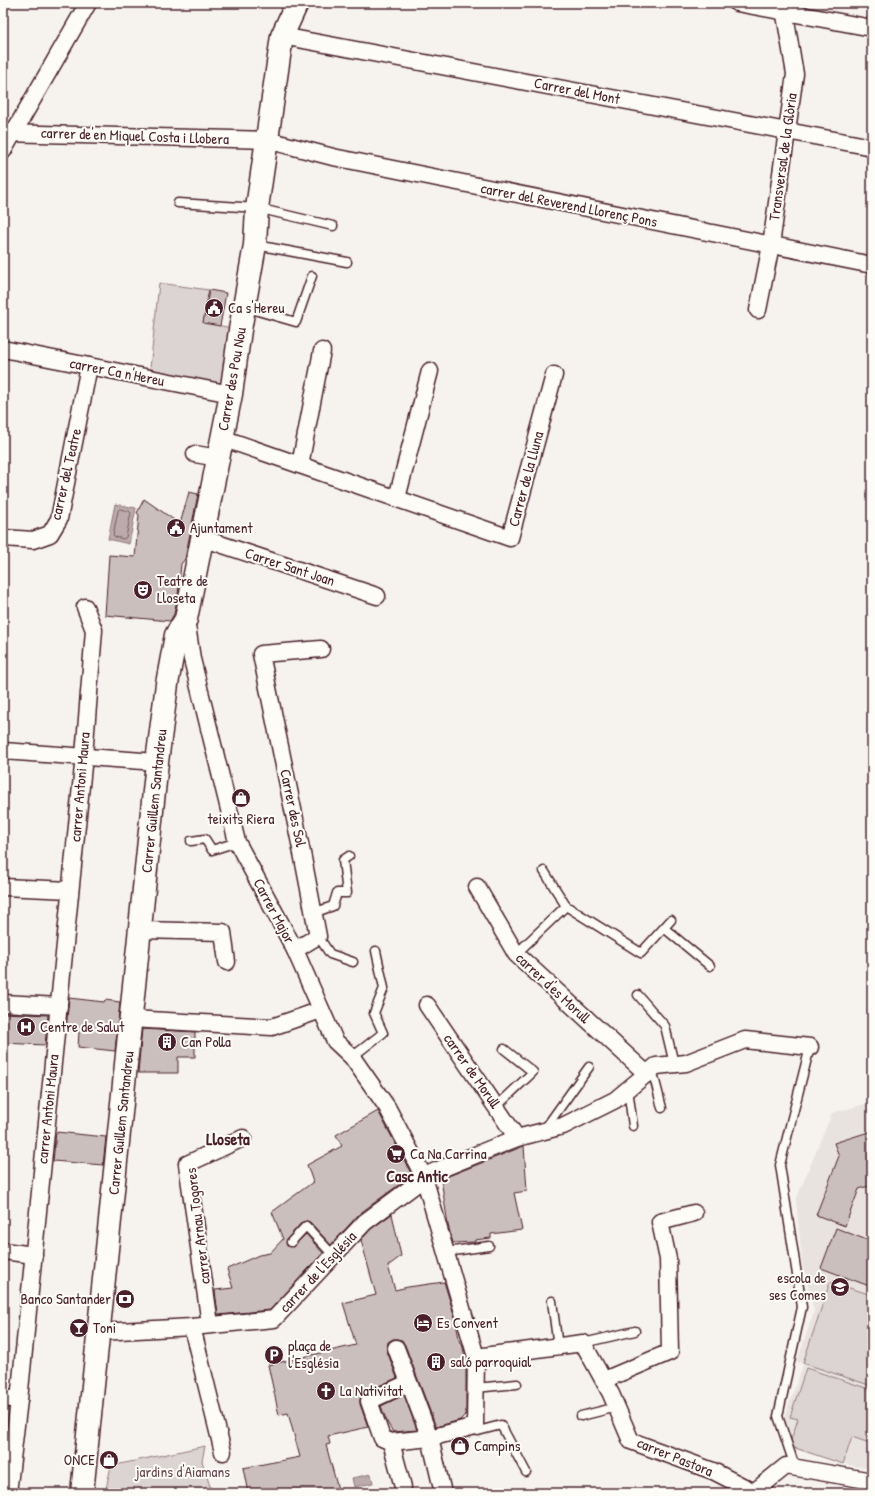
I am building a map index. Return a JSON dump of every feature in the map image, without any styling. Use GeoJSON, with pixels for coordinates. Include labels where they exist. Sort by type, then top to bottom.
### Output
{"type":"FeatureCollection","features":[{"type":"Feature","properties":{"kind":"street"},"geometry":{"type":"LineString","coordinates":[[3,152],[8,132],[88,3]]}},
{"type":"Feature","properties":{"kind":"street","name":"Carrer des Pou Nou"},"geometry":{"type":"LineString","coordinates":[[181,627],[211,499],[231,394],[244,307],[256,245],[257,208],[282,36],[297,3]]}},
{"type":"Feature","properties":{"kind":"street"},"geometry":{"type":"LineString","coordinates":[[737,3],[784,8],[872,28]]}},
{"type":"Feature","properties":{"kind":"street","name":"Transversal de la Glòria"},"geometry":{"type":"LineString","coordinates":[[758,310],[771,246],[795,74],[784,8]]}},
{"type":"Feature","properties":{"kind":"street","name":"Carrer del Mont"},"geometry":{"type":"LineString","coordinates":[[282,36],[872,147]]}},
{"type":"Feature","properties":{"kind":"street","name":"carrer de'en Miquel Costa i Llobera"},"geometry":{"type":"LineString","coordinates":[[8,132],[267,140]]}},
{"type":"Feature","properties":{"kind":"street","name":"carrer del Reverend Llorenç Pons"},"geometry":{"type":"LineString","coordinates":[[267,140],[333,157],[771,246],[872,265]]}},
{"type":"Feature","properties":{"kind":"street","name":"carrer Ca n'Hereu"},"geometry":{"type":"LineString","coordinates":[[3,349],[231,394]]}},
{"type":"Feature","properties":{"kind":"street"},"geometry":{"type":"LineString","coordinates":[[300,465],[322,351]]}},
{"type":"Feature","properties":{"kind":"street","name":"carrer del Teatre"},"geometry":{"type":"LineString","coordinates":[[3,538],[33,540],[50,534],[59,519],[89,366]]}},
{"type":"Feature","properties":{"kind":"street"},"geometry":{"type":"LineString","coordinates":[[397,498],[430,371]]}},
{"type":"Feature","properties":{"kind":"street","name":"Carrer de la Lluna"},"geometry":{"type":"LineString","coordinates":[[195,454],[220,448],[300,465],[510,538],[554,375]]}},
{"type":"Feature","properties":{"kind":"street","name":"Carrer Sant Joan"},"geometry":{"type":"LineString","coordinates":[[202,538],[377,596]]}},
{"type":"Feature","properties":{"kind":"street","name":"carrer Antoni Maura"},"geometry":{"type":"LineString","coordinates":[[8,1493],[34,1255],[84,756],[94,630],[85,607]]}},
{"type":"Feature","properties":{"kind":"street","name":"Carrer Guillem Santandreu"},"geometry":{"type":"LineString","coordinates":[[82,1493],[100,1332],[157,762],[167,684],[181,627]]}},
{"type":"Feature","properties":{"kind":"street","name":"Carrer Major"},"geometry":{"type":"LineString","coordinates":[[181,627],[192,659],[237,842],[295,950],[335,1041],[352,1057],[387,1107],[424,1177],[476,1357],[475,1426]]}},
{"type":"Feature","properties":{"kind":"street","name":"Carrer des Sol"},"geometry":{"type":"LineString","coordinates":[[318,936],[261,654],[321,649]]}},
{"type":"Feature","properties":{"kind":"street"},"geometry":{"type":"LineString","coordinates":[[3,751],[157,762]]}},
{"type":"Feature","properties":{"kind":"street"},"geometry":{"type":"LineString","coordinates":[[3,886],[70,890]]}},
{"type":"Feature","properties":{"kind":"street","name":"carrer d'es Morull"},"geometry":{"type":"LineString","coordinates":[[477,887],[516,954],[650,1072]]}},
{"type":"Feature","properties":{"kind":"street"},"geometry":{"type":"LineString","coordinates":[[140,930],[223,932],[227,962]]}},
{"type":"Feature","properties":{"kind":"street"},"geometry":{"type":"LineString","coordinates":[[295,950],[318,936]]}},
{"type":"Feature","properties":{"kind":"street"},"geometry":{"type":"LineString","coordinates":[[3,1003],[59,1006]]}},
{"type":"Feature","properties":{"kind":"street","name":"carrer de Morull"},"geometry":{"type":"LineString","coordinates":[[427,1005],[497,1106],[517,1138]]}},
{"type":"Feature","properties":{"kind":"street"},"geometry":{"type":"LineString","coordinates":[[131,1019],[272,1027],[321,1010]]}},
{"type":"Feature","properties":{"kind":"street"},"geometry":{"type":"LineString","coordinates":[[424,1177],[431,1172],[517,1138],[563,1126],[615,1100],[656,1066],[686,1063],[745,1040],[810,1047]]}},
{"type":"Feature","properties":{"kind":"street","name":"carrer Arnau Togores"},"geometry":{"type":"LineString","coordinates":[[210,1324],[187,1164],[243,1138]]}},
{"type":"Feature","properties":{"kind":"street","name":"carrer de l'Església"},"geometry":{"type":"LineString","coordinates":[[100,1332],[192,1327],[210,1324],[274,1319],[365,1222],[424,1177]]}},
{"type":"Feature","properties":{"kind":"street"},"geometry":{"type":"LineString","coordinates":[[604,1380],[670,1352],[668,1259],[660,1222],[694,1212]]}},
{"type":"Feature","properties":{"kind":"street"},"geometry":{"type":"LineString","coordinates":[[3,1251],[34,1255]]}},
{"type":"Feature","properties":{"kind":"street"},"geometry":{"type":"LineString","coordinates":[[192,1327],[223,1452]]}},
{"type":"Feature","properties":{"kind":"street"},"geometry":{"type":"LineString","coordinates":[[476,1357],[583,1343]]}},
{"type":"Feature","properties":{"kind":"street","name":"carrer Pastora"},"geometry":{"type":"LineString","coordinates":[[583,1343],[604,1380],[631,1441],[713,1471],[754,1492],[786,1466],[795,1468]]}},
{"type":"Feature","properties":{"kind":"street"},"geometry":{"type":"LineString","coordinates":[[396,1348],[430,1438],[443,1493]]}},
{"type":"Feature","properties":{"kind":"street"},"geometry":{"type":"LineString","coordinates":[[408,1383],[370,1402],[382,1438],[391,1442],[430,1438],[475,1426]]}},
{"type":"Feature","properties":{"kind":"street"},"geometry":{"type":"LineString","coordinates":[[3,1398],[19,1400]]}},
{"type":"Feature","properties":{"kind":"street"},"geometry":{"type":"LineString","coordinates":[[391,1442],[403,1487]]}},
{"type":"Feature","properties":{"kind":"street"},"geometry":{"type":"LineString","coordinates":[[795,1468],[872,1481]]}},
{"type":"Feature","properties":{"kind":"lane"},"geometry":{"type":"LineString","coordinates":[[178,203],[257,208],[333,226]]}},
{"type":"Feature","properties":{"kind":"lane"},"geometry":{"type":"LineString","coordinates":[[256,245],[347,262]]}},
{"type":"Feature","properties":{"kind":"lane"},"geometry":{"type":"LineString","coordinates":[[244,307],[296,322],[312,276]]}},
{"type":"Feature","properties":{"kind":"lane"},"geometry":{"type":"LineString","coordinates":[[191,841],[206,840],[212,850],[237,842]]}},
{"type":"Feature","properties":{"kind":"lane"},"geometry":{"type":"LineString","coordinates":[[313,913],[332,906],[337,893],[347,893],[343,860],[349,856]]}},
{"type":"Feature","properties":{"kind":"lane"},"geometry":{"type":"LineString","coordinates":[[544,870],[566,906],[641,953],[671,920]]}},
{"type":"Feature","properties":{"kind":"lane"},"geometry":{"type":"LineString","coordinates":[[516,954],[566,906]]}},
{"type":"Feature","properties":{"kind":"lane"},"geometry":{"type":"LineString","coordinates":[[664,928],[710,966]]}},
{"type":"Feature","properties":{"kind":"lane"},"geometry":{"type":"LineString","coordinates":[[318,936],[330,954],[353,962]]}},
{"type":"Feature","properties":{"kind":"lane"},"geometry":{"type":"LineString","coordinates":[[352,1057],[383,1033],[374,1013],[384,988],[376,951]]}},
{"type":"Feature","properties":{"kind":"lane"},"geometry":{"type":"LineString","coordinates":[[638,995],[665,1026],[674,1064]]}},
{"type":"Feature","properties":{"kind":"lane"},"geometry":{"type":"LineString","coordinates":[[795,1468],[778,1416],[802,1307],[780,1164],[810,1047]]}},
{"type":"Feature","properties":{"kind":"lane"},"geometry":{"type":"LineString","coordinates":[[497,1106],[533,1072],[504,1049]]}},
{"type":"Feature","properties":{"kind":"lane"},"geometry":{"type":"LineString","coordinates":[[542,1131],[589,1067]]}},
{"type":"Feature","properties":{"kind":"lane"},"geometry":{"type":"LineString","coordinates":[[650,1072],[662,1108]]}},
{"type":"Feature","properties":{"kind":"lane"},"geometry":{"type":"LineString","coordinates":[[628,1089],[633,1126]]}},
{"type":"Feature","properties":{"kind":"lane","name":"carrer de l'Església"},"geometry":{"type":"LineString","coordinates":[[291,1242],[306,1226],[334,1256]]}},
{"type":"Feature","properties":{"kind":"lane"},"geometry":{"type":"LineString","coordinates":[[446,1252],[488,1246]]}},
{"type":"Feature","properties":{"kind":"lane"},"geometry":{"type":"LineString","coordinates":[[552,1301],[558,1346]]}},
{"type":"Feature","properties":{"kind":"lane"},"geometry":{"type":"LineString","coordinates":[[583,1343],[635,1331]]}},
{"type":"Feature","properties":{"kind":"lane"},"geometry":{"type":"LineString","coordinates":[[475,1388],[517,1384]]}},
{"type":"Feature","properties":{"kind":"lane"},"geometry":{"type":"LineString","coordinates":[[581,1416],[617,1407]]}},
{"type":"Feature","properties":{"kind":"lane"},"geometry":{"type":"LineString","coordinates":[[475,1426],[478,1431],[501,1425],[526,1472]]}},
{"type":"Feature","properties":{"kind":"shaded area","name":"escola de ses Comes"},"geometry":{"type":"Polygon","coordinates":[[[872,1102],[872,1469],[843,1464],[789,1446],[785,1415],[803,1365],[797,1361],[814,1311],[802,1263],[796,1200],[832,1113],[872,1102]]]}},
{"type":"Feature","properties":{"kind":"green space"},"geometry":{"type":"Polygon","coordinates":[[[159,283],[209,290],[203,322],[240,330],[231,394],[149,378],[159,283]]]}},
{"type":"Feature","properties":{"kind":"green space"},"geometry":{"type":"Polygon","coordinates":[[[830,1282],[872,1295],[872,1386],[803,1363],[830,1282]]]}},
{"type":"Feature","properties":{"kind":"green space"},"geometry":{"type":"Polygon","coordinates":[[[806,1368],[872,1390],[872,1444],[852,1437],[843,1464],[789,1446],[798,1419],[790,1417],[806,1368]]]}},
{"type":"Feature","properties":{"kind":"green space","name":"jardins d'Aiamans"},"geometry":{"type":"Polygon","coordinates":[[[205,1446],[202,1461],[212,1493],[105,1493],[111,1466],[205,1446]]]}},
{"type":"Feature","properties":{"kind":"water"},"geometry":{"type":"Polygon","coordinates":[[[115,504],[136,508],[129,544],[108,539],[115,504]]]}},
{"type":"Feature","properties":{"kind":"water"},"geometry":{"type":"Polygon","coordinates":[[[371,1474],[373,1483],[354,1487],[352,1478],[371,1474]]]}},
{"type":"Feature","properties":{"kind":"building","name":"Ca s'Hereu"},"geometry":{"type":"Polygon","coordinates":[[[209,290],[226,293],[220,326],[203,323],[209,290]]]}},
{"type":"Feature","properties":{"kind":"building","name":"Teatre de Lloseta"},"geometry":{"type":"Polygon","coordinates":[[[189,492],[198,494],[185,559],[181,564],[178,595],[174,614],[170,621],[105,615],[109,555],[135,557],[139,515],[137,513],[144,499],[180,524],[189,492]]]}},
{"type":"Feature","properties":{"kind":"building"},"geometry":{"type":"Polygon","coordinates":[[[69,998],[104,1002],[105,1000],[120,1002],[115,1051],[78,1047],[79,1032],[66,1030],[69,998]]]}},
{"type":"Feature","properties":{"kind":"building","name":"Centre de Salut"},"geometry":{"type":"Polygon","coordinates":[[[3,1013],[48,1015],[45,1045],[3,1043],[3,1013]]]}},
{"type":"Feature","properties":{"kind":"building","name":"Can Polla"},"geometry":{"type":"Polygon","coordinates":[[[142,1029],[195,1032],[195,1057],[178,1057],[178,1073],[138,1073],[142,1029]]]}},
{"type":"Feature","properties":{"kind":"building"},"geometry":{"type":"Polygon","coordinates":[[[378,1111],[412,1175],[359,1214],[331,1245],[310,1222],[302,1222],[287,1239],[287,1246],[293,1247],[306,1234],[323,1253],[270,1310],[218,1315],[215,1290],[233,1288],[227,1269],[259,1255],[270,1253],[283,1239],[272,1212],[313,1182],[307,1165],[342,1146],[336,1135],[378,1111]]]}},
{"type":"Feature","properties":{"kind":"building"},"geometry":{"type":"Polygon","coordinates":[[[872,1131],[872,1185],[859,1189],[845,1226],[816,1215],[839,1156],[834,1143],[872,1131]]]}},
{"type":"Feature","properties":{"kind":"building"},"geometry":{"type":"Polygon","coordinates":[[[56,1132],[106,1137],[103,1165],[53,1161],[56,1132]]]}},
{"type":"Feature","properties":{"kind":"building"},"geometry":{"type":"Polygon","coordinates":[[[524,1146],[527,1191],[514,1193],[522,1230],[491,1234],[491,1238],[475,1240],[475,1242],[453,1243],[448,1225],[441,1179],[524,1146]]]}},
{"type":"Feature","properties":{"kind":"building"},"geometry":{"type":"Polygon","coordinates":[[[392,1214],[401,1256],[388,1266],[395,1290],[444,1282],[466,1362],[466,1414],[460,1420],[436,1427],[405,1345],[402,1340],[393,1339],[388,1342],[387,1351],[397,1378],[365,1392],[360,1399],[360,1404],[368,1427],[328,1436],[330,1444],[326,1445],[339,1493],[248,1493],[243,1468],[300,1457],[288,1413],[279,1415],[268,1365],[356,1345],[343,1303],[376,1295],[361,1240],[371,1229],[392,1214]]]}},
{"type":"Feature","properties":{"kind":"building"},"geometry":{"type":"Polygon","coordinates":[[[836,1228],[872,1242],[872,1287],[821,1268],[836,1228]]]}},
{"type":"Feature","properties":{"kind":"building"},"geometry":{"type":"Polygon","coordinates":[[[404,1395],[417,1430],[393,1432],[387,1422],[381,1406],[404,1395]]]}},
{"type":"Feature","properties":{"kind":"place","name":"Ca s'Hereu"},"geometry":{"type":"Point","coordinates":[214,308]}},
{"type":"Feature","properties":{"kind":"place","name":"Ajuntament"},"geometry":{"type":"Point","coordinates":[176,528]}},
{"type":"Feature","properties":{"kind":"place","name":"Teatre de Lloseta"},"geometry":{"type":"Point","coordinates":[143,590]}},
{"type":"Feature","properties":{"kind":"place","name":"teixits Riera"},"geometry":{"type":"Point","coordinates":[241,798]}},
{"type":"Feature","properties":{"kind":"place","name":"Centre de Salut"},"geometry":{"type":"Point","coordinates":[26,1027]}},
{"type":"Feature","properties":{"kind":"place","name":"Can Polla"},"geometry":{"type":"Point","coordinates":[167,1042]}},
{"type":"Feature","properties":{"kind":"place","name":"Ca Na Carrina"},"geometry":{"type":"Point","coordinates":[396,1154]}},
{"type":"Feature","properties":{"kind":"place","name":"escola de ses Comes"},"geometry":{"type":"Point","coordinates":[840,1287]}},
{"type":"Feature","properties":{"kind":"place","name":"Banco Santander"},"geometry":{"type":"Point","coordinates":[125,1299]}},
{"type":"Feature","properties":{"kind":"place","name":"Es Convent"},"geometry":{"type":"Point","coordinates":[423,1323]}},
{"type":"Feature","properties":{"kind":"place","name":"Toni"},"geometry":{"type":"Point","coordinates":[79,1328]}},
{"type":"Feature","properties":{"kind":"place","name":"plaça de l'Església"},"geometry":{"type":"Point","coordinates":[274,1355]}},
{"type":"Feature","properties":{"kind":"place","name":"saló parroquial"},"geometry":{"type":"Point","coordinates":[436,1362]}},
{"type":"Feature","properties":{"kind":"place","name":"La Nativitat"},"geometry":{"type":"Point","coordinates":[326,1391]}},
{"type":"Feature","properties":{"kind":"place","name":"Campins"},"geometry":{"type":"Point","coordinates":[460,1446]}},
{"type":"Feature","properties":{"kind":"place","name":"ONCE"},"geometry":{"type":"Point","coordinates":[109,1460]}},
{"type":"Feature","properties":{"kind":"district","name":"Lloseta"},"geometry":{"type":"Point","coordinates":[228,1139]}},
{"type":"Feature","properties":{"kind":"district","name":"Casc Antic"},"geometry":{"type":"Point","coordinates":[417,1176]}}]}
